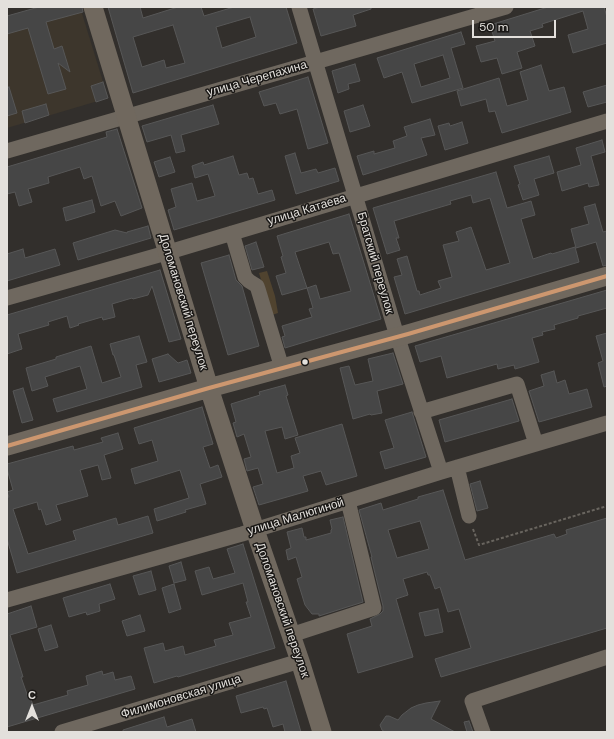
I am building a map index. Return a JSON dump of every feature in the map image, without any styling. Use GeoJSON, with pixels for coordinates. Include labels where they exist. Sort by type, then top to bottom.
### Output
{"type":"FeatureCollection","features":[{"type":"Feature","properties":{"kind":"main road","name":"Доломановский переулок"},"geometry":{"type":"LineString","coordinates":[[93,7],[209,388],[255,530],[300,661],[322,732]]}},
{"type":"Feature","properties":{"kind":"main road"},"geometry":{"type":"LineString","coordinates":[[7,446],[209,388],[397,337],[607,276]]}},
{"type":"Feature","properties":{"kind":"street","name":"Братский переулок"},"geometry":{"type":"LineString","coordinates":[[299,7],[397,337],[440,472]]}},
{"type":"Feature","properties":{"kind":"street","name":"улица Черепахина"},"geometry":{"type":"LineString","coordinates":[[7,151],[506,7]]}},
{"type":"Feature","properties":{"kind":"street","name":"улица Катаева"},"geometry":{"type":"LineString","coordinates":[[7,298],[168,252],[607,121]]}},
{"type":"Feature","properties":{"kind":"street"},"geometry":{"type":"LineString","coordinates":[[232,233],[245,277],[257,286],[282,368]]}},
{"type":"Feature","properties":{"kind":"street"},"geometry":{"type":"LineString","coordinates":[[421,412],[518,384],[536,444]]}},
{"type":"Feature","properties":{"kind":"street","name":"улица Малюгиной"},"geometry":{"type":"LineString","coordinates":[[7,600],[255,530],[440,472],[607,423]]}},
{"type":"Feature","properties":{"kind":"street"},"geometry":{"type":"LineString","coordinates":[[457,467],[469,516]]}},
{"type":"Feature","properties":{"kind":"street"},"geometry":{"type":"LineString","coordinates":[[291,635],[374,608],[348,501]]}},
{"type":"Feature","properties":{"kind":"street"},"geometry":{"type":"LineString","coordinates":[[483,732],[472,701],[607,658]]}},
{"type":"Feature","properties":{"kind":"street","name":"Филимоновская улица"},"geometry":{"type":"LineString","coordinates":[[62,732],[300,661]]}},
{"type":"Feature","properties":{"kind":"path"},"geometry":{"type":"LineString","coordinates":[[469,516],[480,545],[607,506]]}},
{"type":"Feature","properties":{"kind":"shaded area"},"geometry":{"type":"Polygon","coordinates":[[[80,7],[108,98],[7,128],[7,16],[80,7]]]}},
{"type":"Feature","properties":{"kind":"shaded area"},"geometry":{"type":"Polygon","coordinates":[[[267,271],[275,296],[278,313],[272,315],[259,273],[267,271]]]}},
{"type":"Feature","properties":{"kind":"building"},"geometry":{"type":"Polygon","coordinates":[[[39,7],[82,7],[83,12],[46,22],[54,49],[62,46],[70,72],[58,63],[66,89],[48,94],[28,28],[7,34],[7,16],[39,7]]]}},
{"type":"Feature","properties":{"kind":"building"},"geometry":{"type":"Polygon","coordinates":[[[108,7],[140,7],[143,18],[178,7],[201,7],[204,16],[234,7],[286,7],[297,43],[133,93],[108,7]],[[250,17],[216,27],[222,48],[256,37],[250,17]],[[173,25],[133,37],[142,67],[164,60],[166,68],[185,63],[173,25]]]}},
{"type":"Feature","properties":{"kind":"building"},"geometry":{"type":"Polygon","coordinates":[[[320,7],[371,7],[371,9],[353,15],[356,26],[321,36],[313,9],[320,7]]]}},
{"type":"Feature","properties":{"kind":"building"},"geometry":{"type":"Polygon","coordinates":[[[548,7],[604,7],[607,17],[607,43],[573,53],[568,35],[588,29],[583,11],[542,24],[543,27],[530,31],[535,46],[517,52],[522,68],[502,74],[497,58],[481,62],[476,46],[495,41],[490,25],[548,7]]]}},
{"type":"Feature","properties":{"kind":"building"},"geometry":{"type":"Polygon","coordinates":[[[461,32],[465,44],[451,48],[463,88],[412,103],[402,72],[384,78],[377,58],[461,32]],[[443,55],[414,64],[421,87],[450,78],[443,55]]]}},
{"type":"Feature","properties":{"kind":"building"},"geometry":{"type":"Polygon","coordinates":[[[355,64],[360,81],[348,84],[349,89],[338,93],[332,71],[355,64]]]}},
{"type":"Feature","properties":{"kind":"building"},"geometry":{"type":"Polygon","coordinates":[[[541,65],[549,91],[564,87],[571,112],[502,133],[495,111],[489,112],[486,99],[461,106],[457,91],[499,78],[507,106],[528,100],[520,72],[541,65]]]}},
{"type":"Feature","properties":{"kind":"building"},"geometry":{"type":"Polygon","coordinates":[[[308,77],[328,143],[308,149],[297,109],[280,114],[276,103],[264,106],[259,92],[308,77]]]}},
{"type":"Feature","properties":{"kind":"building"},"geometry":{"type":"Polygon","coordinates":[[[103,82],[108,98],[96,102],[91,86],[103,82]]]}},
{"type":"Feature","properties":{"kind":"building"},"geometry":{"type":"Polygon","coordinates":[[[607,85],[607,102],[588,107],[583,92],[607,85]]]}},
{"type":"Feature","properties":{"kind":"building"},"geometry":{"type":"Polygon","coordinates":[[[9,87],[17,113],[7,116],[7,88],[9,87]]]}},
{"type":"Feature","properties":{"kind":"building"},"geometry":{"type":"Polygon","coordinates":[[[46,104],[49,115],[25,123],[22,111],[46,104]]]}},
{"type":"Feature","properties":{"kind":"building"},"geometry":{"type":"Polygon","coordinates":[[[213,105],[219,124],[181,135],[185,151],[176,153],[171,135],[147,142],[142,126],[213,105]]]}},
{"type":"Feature","properties":{"kind":"building"},"geometry":{"type":"Polygon","coordinates":[[[363,105],[370,126],[350,132],[344,111],[363,105]]]}},
{"type":"Feature","properties":{"kind":"building"},"geometry":{"type":"Polygon","coordinates":[[[430,119],[435,135],[421,138],[427,155],[363,175],[357,156],[374,151],[374,154],[395,148],[393,141],[407,136],[404,127],[430,119]]]}},
{"type":"Feature","properties":{"kind":"building"},"geometry":{"type":"Polygon","coordinates":[[[462,122],[468,143],[445,150],[438,126],[449,123],[450,126],[462,122]]]}},
{"type":"Feature","properties":{"kind":"building"},"geometry":{"type":"Polygon","coordinates":[[[117,129],[142,208],[121,216],[115,201],[101,206],[92,176],[84,179],[80,167],[48,177],[49,183],[28,189],[32,202],[19,206],[15,192],[7,194],[7,167],[107,137],[106,132],[117,129]]]}},
{"type":"Feature","properties":{"kind":"building"},"geometry":{"type":"Polygon","coordinates":[[[602,140],[605,152],[591,156],[599,185],[589,187],[588,183],[562,191],[557,172],[581,165],[576,148],[602,140]]]}},
{"type":"Feature","properties":{"kind":"building"},"geometry":{"type":"Polygon","coordinates":[[[295,153],[301,173],[316,169],[318,173],[335,168],[339,181],[296,194],[285,156],[295,153]]]}},
{"type":"Feature","properties":{"kind":"building"},"geometry":{"type":"Polygon","coordinates":[[[233,156],[239,175],[247,173],[249,179],[253,178],[258,194],[272,190],[275,200],[174,230],[168,210],[176,207],[171,189],[192,183],[197,201],[215,196],[208,174],[195,178],[192,166],[203,162],[204,165],[233,156]]]}},
{"type":"Feature","properties":{"kind":"building"},"geometry":{"type":"Polygon","coordinates":[[[549,156],[554,173],[534,179],[539,195],[523,200],[514,166],[549,156]]]}},
{"type":"Feature","properties":{"kind":"building"},"geometry":{"type":"Polygon","coordinates":[[[170,157],[175,172],[159,177],[154,162],[170,157]]]}},
{"type":"Feature","properties":{"kind":"building"},"geometry":{"type":"Polygon","coordinates":[[[496,172],[507,208],[531,201],[535,215],[521,219],[533,259],[575,247],[579,262],[405,314],[394,277],[402,275],[397,259],[407,256],[417,291],[419,291],[420,295],[441,288],[438,281],[452,277],[443,245],[459,241],[456,232],[471,227],[486,270],[510,263],[490,198],[473,203],[471,195],[450,201],[451,204],[394,221],[399,238],[396,238],[400,250],[387,254],[373,208],[496,172]]]}},
{"type":"Feature","properties":{"kind":"building"},"geometry":{"type":"Polygon","coordinates":[[[92,200],[95,212],[66,221],[63,208],[92,200]]]}},
{"type":"Feature","properties":{"kind":"building"},"geometry":{"type":"Polygon","coordinates":[[[595,204],[603,232],[607,231],[607,265],[603,266],[596,242],[576,248],[571,229],[589,224],[584,207],[595,204]]]}},
{"type":"Feature","properties":{"kind":"building"},"geometry":{"type":"Polygon","coordinates":[[[349,214],[381,319],[285,348],[282,337],[285,336],[282,326],[312,317],[309,309],[313,308],[307,288],[282,295],[276,276],[286,273],[277,236],[349,214]],[[329,242],[295,252],[307,288],[316,285],[320,299],[351,291],[339,253],[333,254],[329,242]]]}},
{"type":"Feature","properties":{"kind":"building"},"geometry":{"type":"Polygon","coordinates":[[[148,226],[151,238],[78,260],[73,243],[115,230],[127,233],[148,226]]]}},
{"type":"Feature","properties":{"kind":"building"},"geometry":{"type":"Polygon","coordinates":[[[256,242],[264,267],[252,270],[245,246],[256,242]]]}},
{"type":"Feature","properties":{"kind":"building"},"geometry":{"type":"Polygon","coordinates":[[[23,249],[25,258],[55,249],[60,265],[7,281],[7,254],[23,249]]]}},
{"type":"Feature","properties":{"kind":"building"},"geometry":{"type":"Polygon","coordinates":[[[229,255],[236,280],[242,286],[259,346],[228,355],[201,263],[229,255]]]}},
{"type":"Feature","properties":{"kind":"building"},"geometry":{"type":"Polygon","coordinates":[[[160,270],[181,339],[169,342],[152,286],[148,295],[112,304],[115,317],[103,320],[102,317],[70,328],[67,316],[48,322],[49,325],[18,334],[22,349],[7,354],[7,315],[160,270]]]}},
{"type":"Feature","properties":{"kind":"building"},"geometry":{"type":"Polygon","coordinates":[[[607,290],[607,308],[578,316],[578,318],[554,325],[555,329],[542,332],[543,335],[532,338],[539,362],[515,369],[514,365],[498,369],[497,364],[447,378],[441,356],[420,362],[415,346],[607,290]]]}},
{"type":"Feature","properties":{"kind":"building"},"geometry":{"type":"Polygon","coordinates":[[[607,333],[607,386],[604,387],[598,363],[603,361],[596,336],[607,333]]]}},
{"type":"Feature","properties":{"kind":"building"},"geometry":{"type":"Polygon","coordinates":[[[139,336],[147,362],[136,365],[142,387],[57,412],[53,399],[87,389],[80,366],[45,377],[48,386],[32,391],[26,368],[91,346],[102,383],[121,377],[110,344],[139,336]]]}},
{"type":"Feature","properties":{"kind":"building"},"geometry":{"type":"Polygon","coordinates":[[[393,353],[403,384],[377,391],[382,413],[370,414],[353,419],[340,368],[349,366],[355,385],[373,381],[368,359],[393,353]]]}},
{"type":"Feature","properties":{"kind":"building"},"geometry":{"type":"Polygon","coordinates":[[[168,354],[178,363],[187,360],[191,373],[159,382],[152,359],[168,354]]]}},
{"type":"Feature","properties":{"kind":"building"},"geometry":{"type":"Polygon","coordinates":[[[554,371],[557,383],[565,380],[569,394],[587,389],[592,407],[539,422],[529,391],[544,386],[541,375],[554,371]]]}},
{"type":"Feature","properties":{"kind":"building"},"geometry":{"type":"Polygon","coordinates":[[[285,385],[288,395],[286,396],[298,435],[285,439],[282,427],[265,431],[277,473],[294,468],[291,456],[300,453],[295,438],[342,424],[357,476],[326,485],[321,471],[303,476],[308,491],[259,505],[253,487],[263,484],[258,468],[247,471],[244,459],[251,457],[244,434],[237,437],[233,423],[236,422],[231,404],[260,395],[259,392],[285,385]]]}},
{"type":"Feature","properties":{"kind":"building"},"geometry":{"type":"Polygon","coordinates":[[[23,388],[33,420],[22,423],[13,391],[23,388]]]}},
{"type":"Feature","properties":{"kind":"building"},"geometry":{"type":"Polygon","coordinates":[[[512,399],[519,421],[445,442],[439,420],[512,399]]]}},
{"type":"Feature","properties":{"kind":"building"},"geometry":{"type":"Polygon","coordinates":[[[202,407],[213,444],[203,447],[210,468],[218,465],[222,477],[200,484],[206,504],[185,510],[186,512],[157,521],[154,509],[189,498],[180,470],[135,484],[131,469],[158,461],[152,440],[139,444],[134,428],[202,407]]]}},
{"type":"Feature","properties":{"kind":"building"},"geometry":{"type":"Polygon","coordinates":[[[412,412],[426,457],[385,469],[380,452],[394,448],[385,420],[412,412]]]}},
{"type":"Feature","properties":{"kind":"building"},"geometry":{"type":"Polygon","coordinates":[[[118,433],[123,449],[104,455],[111,478],[102,480],[98,465],[80,470],[88,496],[56,505],[61,520],[46,525],[37,502],[13,509],[28,554],[76,540],[73,531],[116,518],[118,525],[148,516],[153,533],[17,573],[7,539],[7,497],[9,497],[7,492],[13,490],[7,464],[73,446],[74,450],[103,442],[101,438],[118,433]]]}},
{"type":"Feature","properties":{"kind":"building"},"geometry":{"type":"Polygon","coordinates":[[[480,481],[488,508],[477,511],[470,484],[480,481]]]}},
{"type":"Feature","properties":{"kind":"building"},"geometry":{"type":"Polygon","coordinates":[[[443,490],[465,560],[554,534],[556,538],[567,534],[566,530],[607,518],[607,628],[441,677],[435,659],[471,648],[459,609],[448,612],[440,587],[435,589],[430,575],[428,575],[427,572],[403,579],[408,595],[396,599],[413,657],[358,673],[347,634],[372,626],[370,619],[383,611],[372,557],[359,510],[381,503],[383,510],[418,499],[418,497],[443,490]],[[420,521],[388,530],[397,558],[429,549],[420,521]]]}},
{"type":"Feature","properties":{"kind":"building"},"geometry":{"type":"Polygon","coordinates":[[[343,517],[363,602],[319,616],[319,614],[312,614],[305,605],[297,579],[302,577],[296,557],[288,560],[286,550],[291,548],[287,532],[302,528],[306,540],[331,533],[332,529],[330,520],[343,517]]]}},
{"type":"Feature","properties":{"kind":"building"},"geometry":{"type":"Polygon","coordinates":[[[243,544],[275,648],[154,683],[144,648],[163,643],[165,651],[183,646],[185,655],[216,646],[214,640],[233,635],[229,623],[251,617],[246,602],[248,602],[243,583],[202,595],[195,571],[209,567],[213,579],[235,573],[227,549],[243,544]]]}},
{"type":"Feature","properties":{"kind":"building"},"geometry":{"type":"Polygon","coordinates":[[[181,562],[186,580],[174,583],[169,566],[181,562]]]}},
{"type":"Feature","properties":{"kind":"building"},"geometry":{"type":"Polygon","coordinates":[[[151,571],[156,590],[139,595],[133,576],[151,571]]]}},
{"type":"Feature","properties":{"kind":"building"},"geometry":{"type":"Polygon","coordinates":[[[110,584],[115,599],[99,604],[100,611],[87,615],[86,612],[69,617],[63,598],[110,584]]]}},
{"type":"Feature","properties":{"kind":"building"},"geometry":{"type":"Polygon","coordinates":[[[174,584],[181,609],[169,613],[162,588],[174,584]]]}},
{"type":"Feature","properties":{"kind":"building"},"geometry":{"type":"Polygon","coordinates":[[[31,606],[37,627],[10,635],[23,677],[21,677],[28,697],[30,697],[33,705],[68,695],[67,691],[88,685],[86,676],[102,671],[103,675],[113,672],[115,680],[131,676],[135,689],[7,727],[7,614],[31,606]]]}},
{"type":"Feature","properties":{"kind":"building"},"geometry":{"type":"Polygon","coordinates":[[[438,609],[443,632],[425,636],[419,613],[438,609]]]}},
{"type":"Feature","properties":{"kind":"building"},"geometry":{"type":"Polygon","coordinates":[[[140,615],[145,631],[127,636],[122,621],[140,615]]]}},
{"type":"Feature","properties":{"kind":"building"},"geometry":{"type":"Polygon","coordinates":[[[51,625],[58,647],[45,651],[38,629],[51,625]]]}},
{"type":"Feature","properties":{"kind":"building"},"geometry":{"type":"Polygon","coordinates":[[[286,681],[301,732],[285,732],[283,724],[273,727],[267,708],[264,709],[263,707],[241,713],[236,696],[286,681]]]}},
{"type":"Feature","properties":{"kind":"building"},"geometry":{"type":"Polygon","coordinates":[[[440,701],[431,719],[455,732],[385,732],[382,730],[380,725],[386,716],[398,720],[411,708],[426,703],[440,701]]]}},
{"type":"Feature","properties":{"kind":"building"},"geometry":{"type":"Polygon","coordinates":[[[164,717],[167,727],[192,719],[196,732],[123,732],[123,730],[164,717]]]}},
{"type":"Feature","properties":{"kind":"building"},"geometry":{"type":"Polygon","coordinates":[[[469,721],[473,732],[467,732],[464,722],[469,721]]]}},
{"type":"Feature","properties":{"kind":"transit line"},"geometry":{"type":"LineString","coordinates":[[7,446],[209,388],[408,334],[607,276]]}}]}
